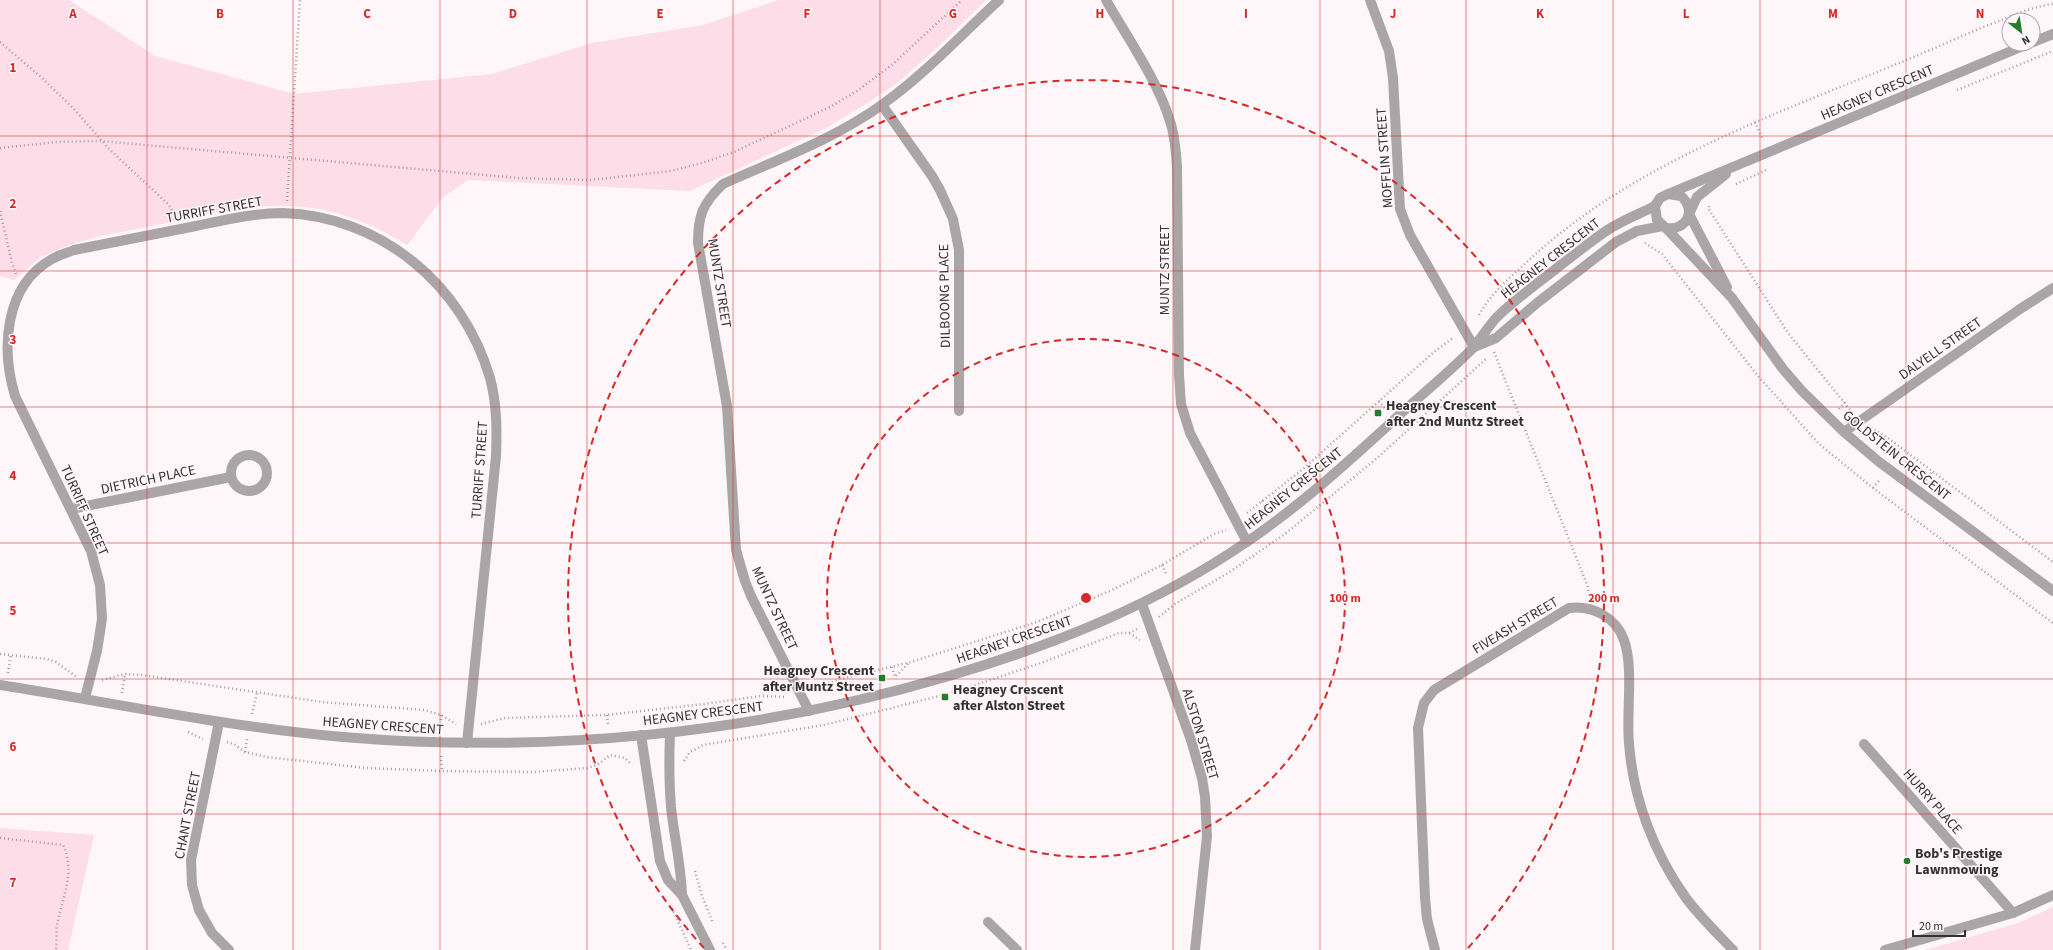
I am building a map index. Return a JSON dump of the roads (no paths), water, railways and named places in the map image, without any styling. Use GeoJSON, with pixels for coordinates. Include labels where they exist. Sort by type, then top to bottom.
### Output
{"type":"FeatureCollection","features":[{"type":"Feature","properties":{"kind":"street","name":"MUNTZ STREET"},"geometry":{"type":"LineString","coordinates":[[809,712],[744,581],[736,550],[727,406],[698,243],[698,223],[709,197],[723,184],[840,130],[882,105],[904,88],[999,0]]}},
{"type":"Feature","properties":{"kind":"street","name":"MUNTZ STREET"},"geometry":{"type":"LineString","coordinates":[[1106,0],[1158,91],[1170,121],[1174,136],[1178,166],[1179,375],[1181,404],[1190,433],[1247,542]]}},
{"type":"Feature","properties":{"kind":"street","name":"MOFFLIN STREET"},"geometry":{"type":"LineString","coordinates":[[1370,0],[1389,51],[1393,78],[1400,209],[1410,235],[1474,347]]}},
{"type":"Feature","properties":{"kind":"street"},"geometry":{"type":"LineString","coordinates":[[2041,39],[2053,34]]}},
{"type":"Feature","properties":{"kind":"street","name":"HEAGNEY CRESCENT"},"geometry":{"type":"LineString","coordinates":[[1668,194],[2009,52]]}},
{"type":"Feature","properties":{"kind":"street","name":"DILBOONG PLACE"},"geometry":{"type":"LineString","coordinates":[[882,105],[937,185],[953,219],[959,250],[959,411]]}},
{"type":"Feature","properties":{"kind":"street","name":"HEAGNEY CRESCENT"},"geometry":{"type":"LineString","coordinates":[[1690,213],[1697,197],[1737,165]]}},
{"type":"Feature","properties":{"kind":"street"},"geometry":{"type":"LineString","coordinates":[[1668,194],[1681,196],[1686,200],[1690,213],[1684,224],[1672,228],[1665,227],[1657,220],[1655,206],[1660,198],[1668,194]]}},
{"type":"Feature","properties":{"kind":"street","name":"HEAGNEY CRESCENT"},"geometry":{"type":"LineString","coordinates":[[0,685],[85,698],[219,722],[343,737],[467,743],[561,742],[670,733],[733,725],[809,712],[903,690],[996,662],[1076,634],[1142,604],[1196,575],[1247,542],[1315,491],[1474,347],[1487,328],[1500,314],[1528,291],[1608,230],[1655,206]]}},
{"type":"Feature","properties":{"kind":"street","name":"GOLDSTEIN CRESCENT"},"geometry":{"type":"LineString","coordinates":[[1690,213],[1732,298]]}},
{"type":"Feature","properties":{"kind":"street","name":"TURRIFF STREET"},"geometry":{"type":"LineString","coordinates":[[85,698],[102,619],[100,585],[91,551],[72,509],[15,396],[10,381],[6,351],[9,323],[17,297],[32,276],[51,260],[74,250],[249,215],[286,214],[332,220],[367,232],[392,245],[416,262],[444,290],[467,323],[491,380],[497,418],[496,456],[467,743]]}},
{"type":"Feature","properties":{"kind":"street","name":"HEAGNEY CRESCENT"},"geometry":{"type":"LineString","coordinates":[[1474,347],[1496,338],[1537,303],[1616,242],[1637,231],[1665,227]]}},
{"type":"Feature","properties":{"kind":"street","name":"GOLDSTEIN CRESCENT"},"geometry":{"type":"LineString","coordinates":[[1665,227],[1732,298],[1783,368],[1802,391],[1844,432],[1888,468],[2053,591]]}},
{"type":"Feature","properties":{"kind":"street"},"geometry":{"type":"LineString","coordinates":[[1608,230],[1616,242]]}},
{"type":"Feature","properties":{"kind":"street","name":"DALYELL STREET"},"geometry":{"type":"LineString","coordinates":[[1844,432],[2020,309],[2053,288]]}},
{"type":"Feature","properties":{"kind":"street"},"geometry":{"type":"LineString","coordinates":[[1528,291],[1537,303]]}},
{"type":"Feature","properties":{"kind":"street","name":"DIETRICH PLACE"},"geometry":{"type":"LineString","coordinates":[[72,509],[231,477]]}},
{"type":"Feature","properties":{"kind":"street","name":"ALSTON STREET"},"geometry":{"type":"LineString","coordinates":[[1142,604],[1191,740],[1202,778],[1205,797],[1207,836],[1195,950]]}},
{"type":"Feature","properties":{"kind":"street","name":"FIVEASH STREET"},"geometry":{"type":"LineString","coordinates":[[1435,950],[1424,898],[1418,728],[1424,703],[1434,690],[1569,608],[1582,606],[1597,610],[1615,625],[1624,639],[1628,655],[1629,743],[1634,784],[1646,824],[1664,862],[1686,898],[1733,950]]}},
{"type":"Feature","properties":{"kind":"street","name":"CHANT STREET"},"geometry":{"type":"LineString","coordinates":[[219,722],[191,860],[192,885],[199,910],[212,933],[229,950]]}},
{"type":"Feature","properties":{"kind":"street"},"geometry":{"type":"LineString","coordinates":[[670,733],[669,775],[671,807],[677,856],[681,874],[682,895]]}},
{"type":"Feature","properties":{"kind":"street"},"geometry":{"type":"LineString","coordinates":[[641,735],[660,861],[668,880],[682,895],[710,950]]}},
{"type":"Feature","properties":{"kind":"street","name":"HURRY PLACE"},"geometry":{"type":"LineString","coordinates":[[1864,744],[2013,913]]}},
{"type":"Feature","properties":{"kind":"street"},"geometry":{"type":"LineString","coordinates":[[1885,950],[2013,913],[2053,895]]}},
{"type":"Feature","properties":{"kind":"street"},"geometry":{"type":"LineString","coordinates":[[988,922],[1017,950]]}},
{"type":"Feature","properties":{"kind":"place","name":"Heagney Crescent after 2nd Muntz Street"},"geometry":{"type":"Point","coordinates":[1378,413]}},
{"type":"Feature","properties":{"kind":"place","name":"Heagney Crescent after Muntz Street"},"geometry":{"type":"Point","coordinates":[882,678]}},
{"type":"Feature","properties":{"kind":"place","name":"Heagney Crescent after Alston Street"},"geometry":{"type":"Point","coordinates":[945,697]}},
{"type":"Feature","properties":{"kind":"place","name":"Bob's Prestige Lawnmowing"},"geometry":{"type":"Point","coordinates":[1907,861]}}]}
